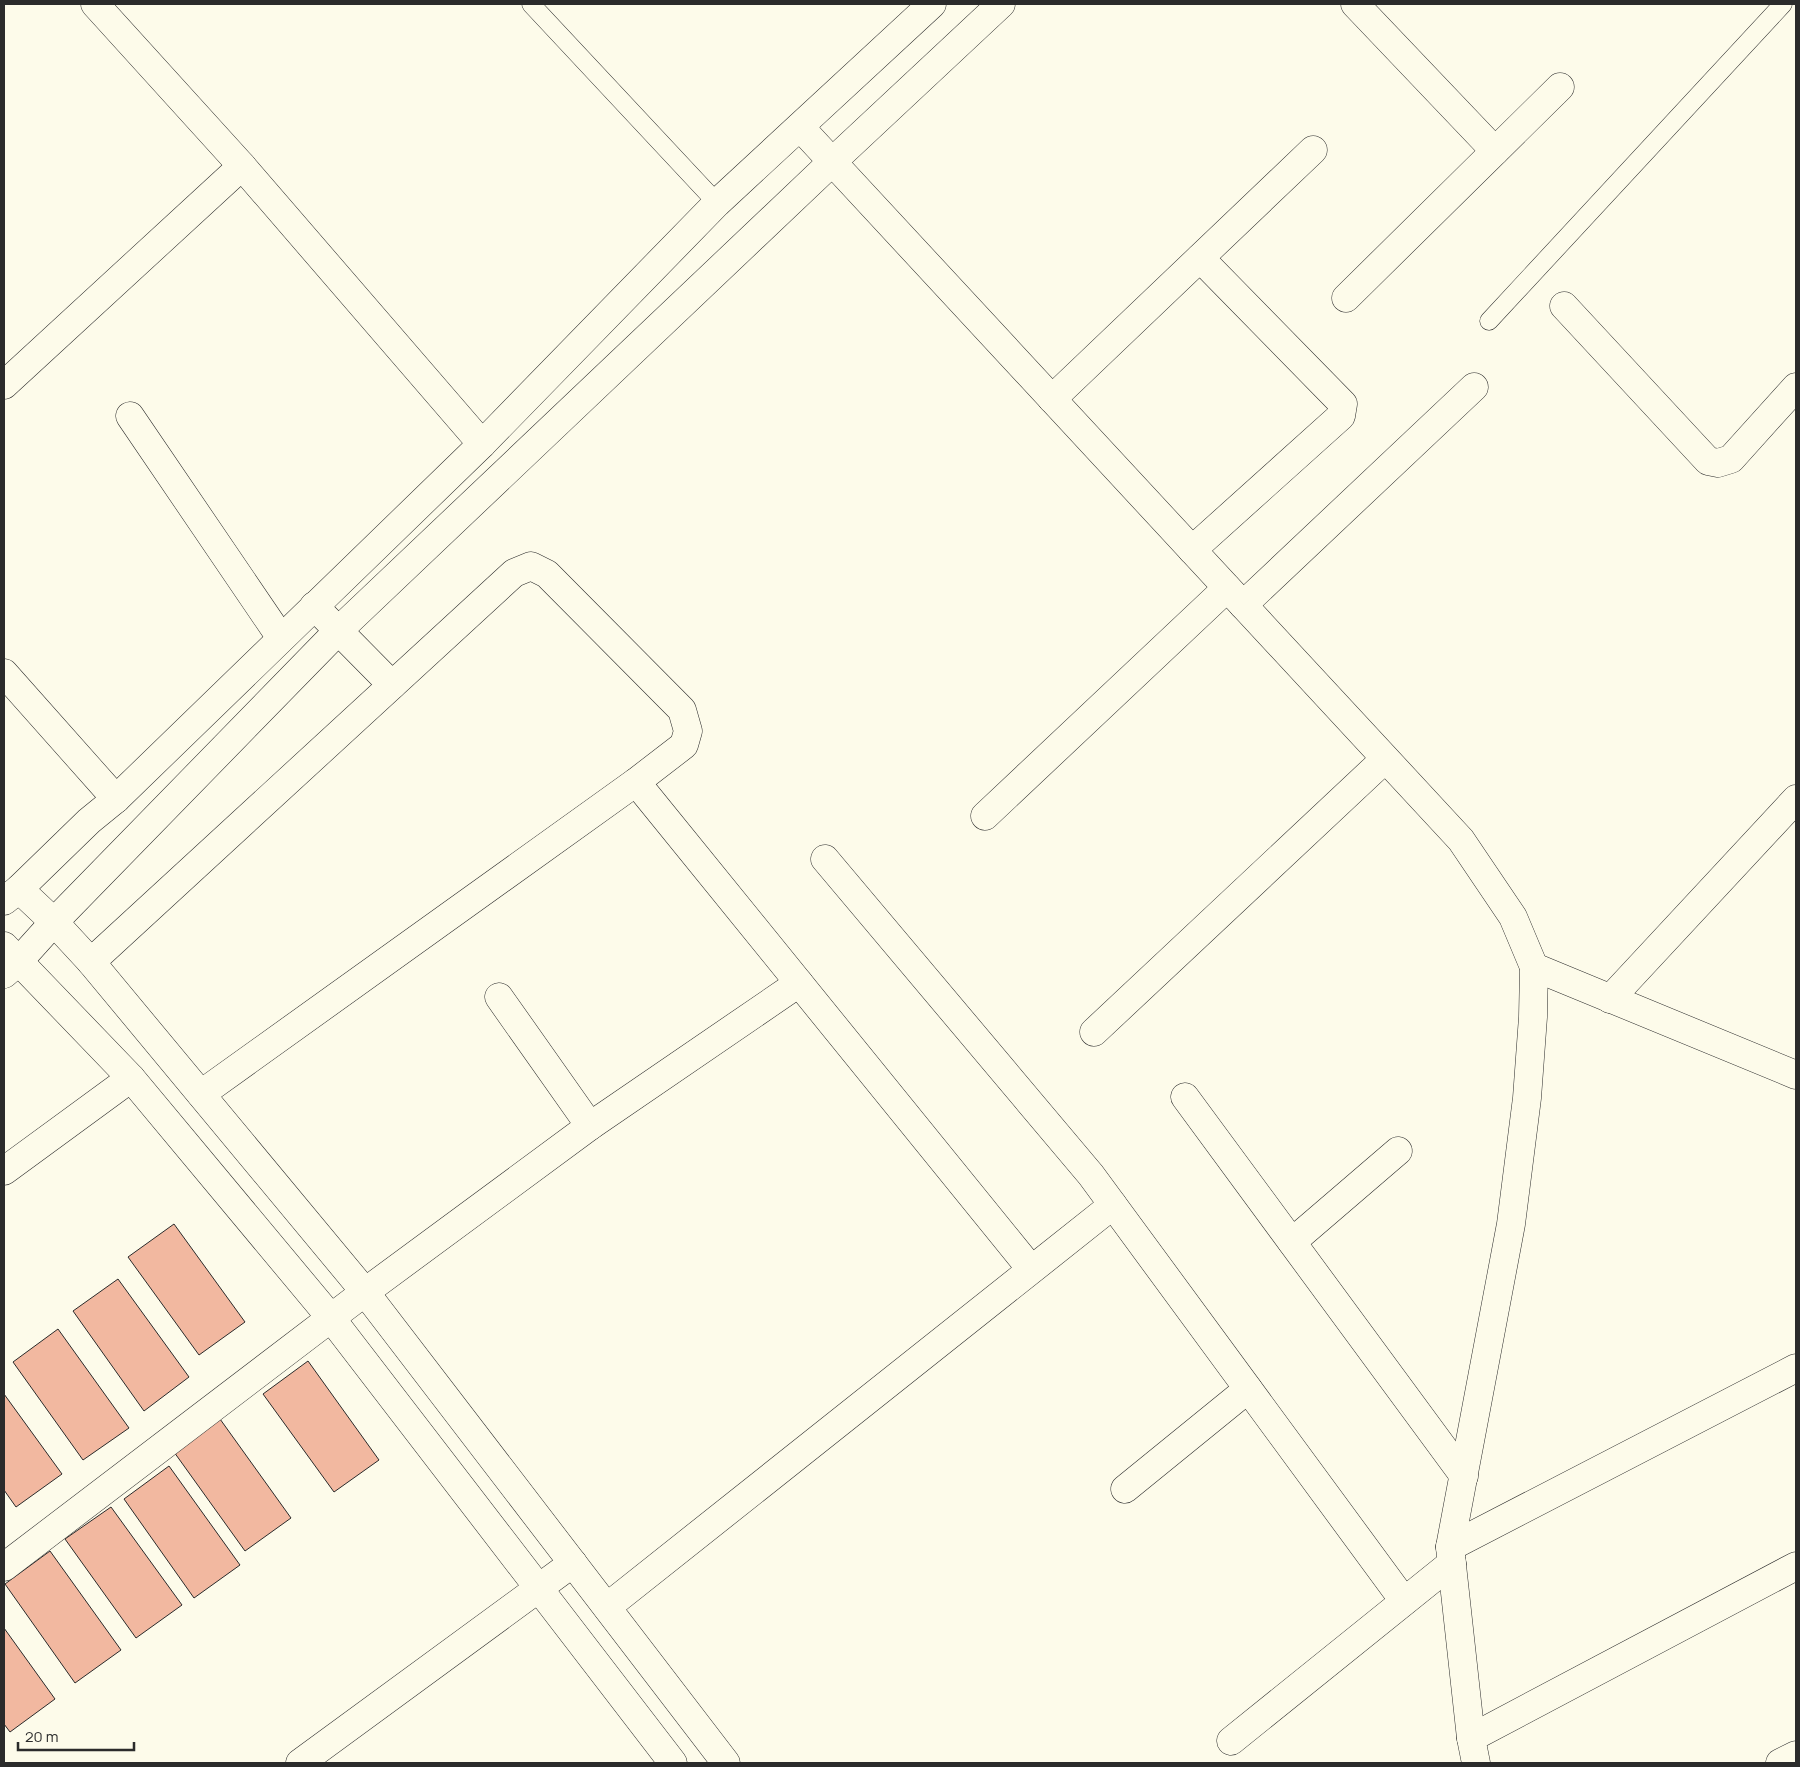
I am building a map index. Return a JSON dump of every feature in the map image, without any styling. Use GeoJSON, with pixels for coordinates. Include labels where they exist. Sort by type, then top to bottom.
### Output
{"type":"FeatureCollection","features":[{"type":"Feature","properties":{"kind":"street"},"geometry":{"type":"LineString","coordinates":[[95,4],[242,166],[482,444]]}},
{"type":"Feature","properties":{"kind":"street"},"geometry":{"type":"LineString","coordinates":[[726,1763],[365,1292],[91,962],[54,922],[11,895],[89,821],[116,799],[482,444],[717,203],[932,4]]}},
{"type":"Feature","properties":{"kind":"street"},"geometry":{"type":"LineString","coordinates":[[673,1763],[331,1318],[131,1078],[8,960],[54,922],[338,631],[1001,4]]}},
{"type":"Feature","properties":{"kind":"street"},"geometry":{"type":"LineString","coordinates":[[1355,4],[1495,151]]}},
{"type":"Feature","properties":{"kind":"street"},"geometry":{"type":"LineString","coordinates":[[1346,298],[1560,87]]}},
{"type":"Feature","properties":{"kind":"street"},"geometry":{"type":"LineString","coordinates":[[800,127],[1461,840],[1513,917],[1534,967],[1533,1017],[1527,1098],[1511,1224],[1451,1555],[1473,1751],[1796,1566]]}},
{"type":"Feature","properties":{"kind":"street"},"geometry":{"type":"LineString","coordinates":[[1052,399],[1313,150]]}},
{"type":"Feature","properties":{"kind":"street"},"geometry":{"type":"LineString","coordinates":[[4,385],[242,166]]}},
{"type":"Feature","properties":{"kind":"street"},"geometry":{"type":"LineString","coordinates":[[1192,550],[1341,416],[1343,404],[1200,258]]}},
{"type":"Feature","properties":{"kind":"street"},"geometry":{"type":"LineString","coordinates":[[1564,306],[1708,461],[1718,463],[1731,459],[1796,387]]}},
{"type":"Feature","properties":{"kind":"street"},"geometry":{"type":"LineString","coordinates":[[985,816],[1474,387]]}},
{"type":"Feature","properties":{"kind":"street"},"geometry":{"type":"LineString","coordinates":[[130,416],[281,638]]}},
{"type":"Feature","properties":{"kind":"street"},"geometry":{"type":"LineString","coordinates":[[91,962],[514,573],[531,566],[547,574],[682,710],[688,731],[684,744],[636,782],[200,1094]]}},
{"type":"Feature","properties":{"kind":"street"},"geometry":{"type":"LineString","coordinates":[[314,606],[392,685]]}},
{"type":"Feature","properties":{"kind":"street"},"geometry":{"type":"LineString","coordinates":[[4,673],[116,799]]}},
{"type":"Feature","properties":{"kind":"street"},"geometry":{"type":"LineString","coordinates":[[1094,1032],[1385,759]]}},
{"type":"Feature","properties":{"kind":"street"},"geometry":{"type":"LineString","coordinates":[[636,782],[1031,1269]]}},
{"type":"Feature","properties":{"kind":"street"},"geometry":{"type":"LineString","coordinates":[[1610,998],[1796,799]]}},
{"type":"Feature","properties":{"kind":"street"},"geometry":{"type":"LineString","coordinates":[[825,859],[1084,1167],[1404,1601]]}},
{"type":"Feature","properties":{"kind":"street"},"geometry":{"type":"LineString","coordinates":[[1534,967],[1796,1076]]}},
{"type":"Feature","properties":{"kind":"street"},"geometry":{"type":"LineString","coordinates":[[4,1567],[365,1292],[590,1126],[799,983]]}},
{"type":"Feature","properties":{"kind":"street"},"geometry":{"type":"LineString","coordinates":[[499,997],[590,1126]]}},
{"type":"Feature","properties":{"kind":"street"},"geometry":{"type":"LineString","coordinates":[[4,1171],[131,1078]]}},
{"type":"Feature","properties":{"kind":"street"},"geometry":{"type":"LineString","coordinates":[[1185,1097],[1464,1476]]}},
{"type":"Feature","properties":{"kind":"street"},"geometry":{"type":"LineString","coordinates":[[1292,1242],[1398,1151]]}},
{"type":"Feature","properties":{"kind":"street"},"geometry":{"type":"LineString","coordinates":[[607,1607],[1113,1205]]}},
{"type":"Feature","properties":{"kind":"street"},"geometry":{"type":"LineString","coordinates":[[1231,1741],[1404,1601],[1451,1555],[1796,1368]]}},
{"type":"Feature","properties":{"kind":"street"},"geometry":{"type":"LineString","coordinates":[[1126,1489],[1248,1389]]}},
{"type":"Feature","properties":{"kind":"street"},"geometry":{"type":"LineString","coordinates":[[300,1763],[573,1563]]}},
{"type":"Feature","properties":{"kind":"street"},"geometry":{"type":"LineString","coordinates":[[1780,1763],[1796,1755]]}},
{"type":"Feature","properties":{"kind":"lane"},"geometry":{"type":"LineString","coordinates":[[530,4],[717,203]]}},
{"type":"Feature","properties":{"kind":"lane"},"geometry":{"type":"LineString","coordinates":[[1489,321],[1783,4]]}},
{"type":"Feature","properties":{"kind":"building"},"geometry":{"type":"Polygon","coordinates":[[[174,1224],[245,1322],[199,1355],[128,1257],[174,1224]]]}},
{"type":"Feature","properties":{"kind":"building"},"geometry":{"type":"Polygon","coordinates":[[[118,1279],[189,1377],[144,1411],[73,1311],[118,1279]]]}},
{"type":"Feature","properties":{"kind":"building"},"geometry":{"type":"Polygon","coordinates":[[[58,1329],[129,1428],[83,1460],[13,1362],[58,1329]]]}},
{"type":"Feature","properties":{"kind":"building"},"geometry":{"type":"Polygon","coordinates":[[[308,1361],[379,1460],[334,1492],[263,1394],[308,1361]]]}},
{"type":"Feature","properties":{"kind":"building"},"geometry":{"type":"Polygon","coordinates":[[[4,1394],[62,1474],[16,1507],[4,1490],[4,1394]]]}},
{"type":"Feature","properties":{"kind":"building"},"geometry":{"type":"Polygon","coordinates":[[[220,1419],[291,1518],[245,1551],[174,1452],[220,1419]]]}},
{"type":"Feature","properties":{"kind":"building"},"geometry":{"type":"Polygon","coordinates":[[[169,1466],[240,1565],[194,1598],[124,1499],[169,1466]]]}},
{"type":"Feature","properties":{"kind":"building"},"geometry":{"type":"Polygon","coordinates":[[[111,1507],[182,1605],[136,1638],[65,1539],[111,1507]]]}},
{"type":"Feature","properties":{"kind":"building"},"geometry":{"type":"Polygon","coordinates":[[[50,1551],[121,1650],[75,1683],[5,1584],[50,1551]]]}},
{"type":"Feature","properties":{"kind":"building"},"geometry":{"type":"Polygon","coordinates":[[[4,1628],[55,1699],[10,1732],[4,1724],[4,1628]]]}}]}
